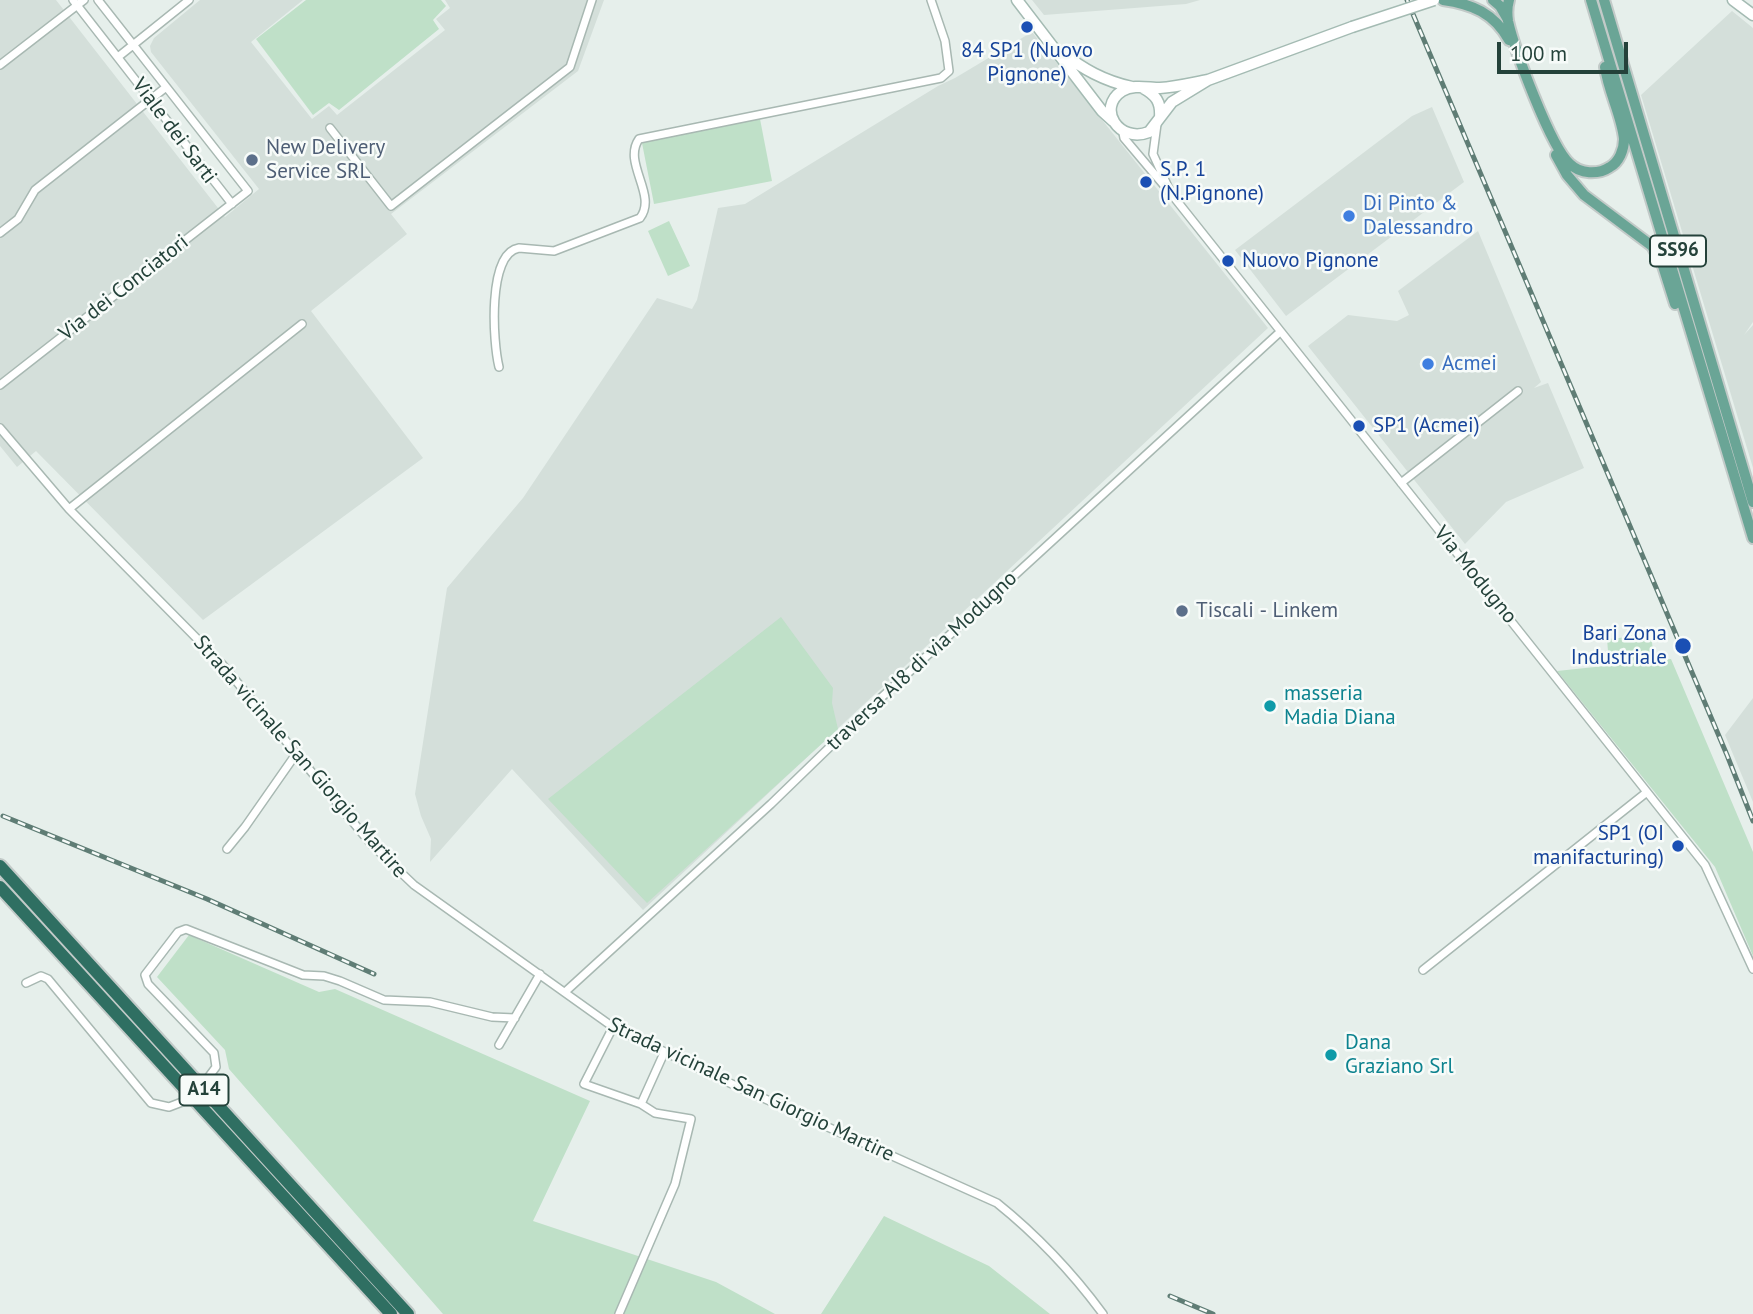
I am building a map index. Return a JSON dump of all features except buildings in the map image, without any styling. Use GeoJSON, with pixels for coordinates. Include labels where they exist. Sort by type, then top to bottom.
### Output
{"type":"FeatureCollection","features":[{"type":"Feature","properties":{"kind":"highway","name":"A14"},"geometry":{"type":"LineString","coordinates":[[0,866],[408,1314]]}},
{"type":"Feature","properties":{"kind":"highway","name":"A14"},"geometry":{"type":"LineString","coordinates":[[0,887],[391,1314]]}},
{"type":"Feature","properties":{"kind":"main road"},"geometry":{"type":"LineString","coordinates":[[1443,0],[1473,6],[1487,14],[1500,27],[1518,55]]}},
{"type":"Feature","properties":{"kind":"main road"},"geometry":{"type":"LineString","coordinates":[[1493,0],[1508,20],[1518,55],[1560,163],[1573,183],[1594,204],[1642,237],[1656,252],[1682,326],[1695,344]]}},
{"type":"Feature","properties":{"kind":"main road"},"geometry":{"type":"LineString","coordinates":[[1508,20],[1509,0]]}},
{"type":"Feature","properties":{"kind":"main road","name":"SS96"},"geometry":{"type":"LineString","coordinates":[[1591,0],[1753,538]]}},
{"type":"Feature","properties":{"kind":"main road","name":"SS96"},"geometry":{"type":"LineString","coordinates":[[1604,0],[1753,502]]}},
{"type":"Feature","properties":{"kind":"main road"},"geometry":{"type":"LineString","coordinates":[[1548,128],[1565,159],[1574,168],[1589,172],[1600,171],[1611,167],[1618,159],[1624,137],[1607,81],[1601,36]]}},
{"type":"Feature","properties":{"kind":"street","name":"Viale dei Sarti"},"geometry":{"type":"LineString","coordinates":[[98,0],[248,191]]}},
{"type":"Feature","properties":{"kind":"street"},"geometry":{"type":"LineString","coordinates":[[118,57],[189,0]]}},
{"type":"Feature","properties":{"kind":"street"},"geometry":{"type":"LineString","coordinates":[[330,128],[391,206],[569,67],[592,0]]}},
{"type":"Feature","properties":{"kind":"street"},"geometry":{"type":"LineString","coordinates":[[499,367],[494,342],[494,312],[506,256],[519,248],[554,251],[640,218],[646,204],[634,155],[635,143],[639,139],[941,78],[949,71],[947,48],[930,0]]}},
{"type":"Feature","properties":{"kind":"street"},"geometry":{"type":"LineString","coordinates":[[1017,0],[1102,111],[1124,132],[1140,136],[1149,132],[1180,95],[1208,80],[1434,0]]}},
{"type":"Feature","properties":{"kind":"street"},"geometry":{"type":"LineString","coordinates":[[1734,0],[1753,15]]}},
{"type":"Feature","properties":{"kind":"street","name":"Viale dei Sarti"},"geometry":{"type":"LineString","coordinates":[[78,2],[212,182],[232,204]]}},
{"type":"Feature","properties":{"kind":"street"},"geometry":{"type":"LineString","coordinates":[[0,65],[78,2]]}},
{"type":"Feature","properties":{"kind":"street"},"geometry":{"type":"LineString","coordinates":[[1053,45],[1086,70],[1117,83],[1152,92],[1157,99],[1158,120]]}},
{"type":"Feature","properties":{"kind":"street"},"geometry":{"type":"LineString","coordinates":[[1113,121],[1112,106],[1116,96],[1123,90],[1208,80]]}},
{"type":"Feature","properties":{"kind":"street"},"geometry":{"type":"LineString","coordinates":[[0,233],[18,219],[35,190],[165,88]]}},
{"type":"Feature","properties":{"kind":"street","name":"Via Modugno"},"geometry":{"type":"LineString","coordinates":[[1158,120],[1153,154],[1172,196]]}},
{"type":"Feature","properties":{"kind":"street","name":"Via Modugno"},"geometry":{"type":"LineString","coordinates":[[1124,132],[1124,138],[1709,870],[1753,969]]}},
{"type":"Feature","properties":{"kind":"street","name":"Via dei Conciatori"},"geometry":{"type":"LineString","coordinates":[[0,384],[248,191]]}},
{"type":"Feature","properties":{"kind":"street"},"geometry":{"type":"LineString","coordinates":[[69,509],[302,324]]}},
{"type":"Feature","properties":{"kind":"street","name":"traversa AI8 di via Modugno"},"geometry":{"type":"LineString","coordinates":[[565,992],[1280,332]]}},
{"type":"Feature","properties":{"kind":"street"},"geometry":{"type":"LineString","coordinates":[[1401,482],[1518,391]]}},
{"type":"Feature","properties":{"kind":"street","name":"Strada vicinale San Giorgio Martire"},"geometry":{"type":"LineString","coordinates":[[0,428],[69,509],[222,664],[389,863],[438,904],[613,1027],[664,1053],[997,1203],[1061,1262],[1103,1314]]}},
{"type":"Feature","properties":{"kind":"street"},"geometry":{"type":"LineString","coordinates":[[227,849],[296,754]]}},
{"type":"Feature","properties":{"kind":"street"},"geometry":{"type":"LineString","coordinates":[[1423,970],[1647,792]]}},
{"type":"Feature","properties":{"kind":"street"},"geometry":{"type":"LineString","coordinates":[[207,1079],[216,1067],[214,1054],[148,984],[145,975],[178,932],[186,929],[303,975],[324,976],[341,981],[379,998],[430,1002],[492,1017],[515,1018]]}},
{"type":"Feature","properties":{"kind":"street"},"geometry":{"type":"LineString","coordinates":[[499,1045],[540,974]]}},
{"type":"Feature","properties":{"kind":"street"},"geometry":{"type":"LineString","coordinates":[[26,983],[41,976],[48,979],[151,1102],[169,1107],[182,1102]]}},
{"type":"Feature","properties":{"kind":"street"},"geometry":{"type":"LineString","coordinates":[[613,1027],[584,1084],[641,1104],[662,1115],[691,1119],[676,1184],[619,1314]]}},
{"type":"Feature","properties":{"kind":"street"},"geometry":{"type":"LineString","coordinates":[[641,1104],[664,1053]]}},
{"type":"Feature","properties":{"kind":"shaded area"},"geometry":{"type":"Polygon","coordinates":[[[0,0],[56,0],[225,217],[259,189],[151,52],[150,46],[154,38],[200,0],[303,0],[251,42],[312,119],[329,106],[337,115],[445,30],[436,19],[450,8],[445,0],[604,0],[578,71],[391,214],[407,234],[311,311],[423,458],[203,620],[36,451],[17,467],[0,446],[0,0]]]}},
{"type":"Feature","properties":{"kind":"shaded area"},"geometry":{"type":"Polygon","coordinates":[[[1032,0],[1200,0],[1186,4],[1044,15],[1032,0]]]}},
{"type":"Feature","properties":{"kind":"shaded area"},"geometry":{"type":"Polygon","coordinates":[[[1732,11],[1753,28],[1753,322],[1744,335],[1753,325],[1753,468],[1641,95],[1732,11]]]}},
{"type":"Feature","properties":{"kind":"shaded area","name":"Nuovo Pignone"},"geometry":{"type":"Polygon","coordinates":[[[1032,32],[1268,328],[643,910],[512,769],[430,862],[431,839],[415,794],[447,588],[523,498],[657,298],[692,309],[697,300],[718,208],[745,204],[1032,32]]]}},
{"type":"Feature","properties":{"kind":"shaded area","name":"Di Pinto & Dalessandro"},"geometry":{"type":"Polygon","coordinates":[[[1432,107],[1464,182],[1286,316],[1235,250],[1412,116],[1432,107]]]}},
{"type":"Feature","properties":{"kind":"shaded area","name":"Acmei"},"geometry":{"type":"Polygon","coordinates":[[[1478,231],[1541,382],[1534,388],[1548,383],[1584,468],[1506,502],[1465,544],[1308,346],[1348,315],[1397,321],[1409,315],[1398,291],[1478,231]]]}},
{"type":"Feature","properties":{"kind":"shaded area"},"geometry":{"type":"Polygon","coordinates":[[[1753,698],[1753,802],[1725,735],[1753,698]]]}},
{"type":"Feature","properties":{"kind":"green space"},"geometry":{"type":"Polygon","coordinates":[[[306,0],[441,0],[446,6],[433,20],[439,29],[339,110],[329,103],[313,115],[256,39],[306,0]]]}},
{"type":"Feature","properties":{"kind":"green space"},"geometry":{"type":"Polygon","coordinates":[[[760,119],[772,181],[654,204],[642,143],[760,119]]]}},
{"type":"Feature","properties":{"kind":"green space"},"geometry":{"type":"Polygon","coordinates":[[[669,221],[690,266],[668,276],[648,231],[669,221]]]}},
{"type":"Feature","properties":{"kind":"green space"},"geometry":{"type":"Polygon","coordinates":[[[781,617],[833,688],[832,703],[838,729],[647,903],[548,799],[781,617]]]}},
{"type":"Feature","properties":{"kind":"green space"},"geometry":{"type":"Polygon","coordinates":[[[1651,635],[1654,658],[1609,663],[1607,639],[1651,635]]]}},
{"type":"Feature","properties":{"kind":"green space"},"geometry":{"type":"Polygon","coordinates":[[[1671,659],[1753,852],[1753,956],[1715,867],[1557,671],[1671,659]]]}},
{"type":"Feature","properties":{"kind":"green space"},"geometry":{"type":"Polygon","coordinates":[[[189,935],[319,992],[335,989],[590,1101],[533,1221],[716,1282],[775,1314],[443,1314],[229,1069],[225,1050],[157,977],[189,935]]]}},
{"type":"Feature","properties":{"kind":"green space"},"geometry":{"type":"Polygon","coordinates":[[[884,1216],[989,1266],[1050,1314],[821,1314],[884,1216]]]}},
{"type":"Feature","properties":{"kind":"railway"},"geometry":{"type":"LineString","coordinates":[[1407,0],[1753,821]]}},
{"type":"Feature","properties":{"kind":"railway"},"geometry":{"type":"LineString","coordinates":[[3,816],[207,899],[374,974]]}},
{"type":"Feature","properties":{"kind":"railway"},"geometry":{"type":"LineString","coordinates":[[1170,1296],[1213,1314]]}},
{"type":"Feature","properties":{"kind":"place","name":"84 SP1 (Nuovo Pignone)"},"geometry":{"type":"Point","coordinates":[1027,27]}},
{"type":"Feature","properties":{"kind":"place","name":"New Delivery Service SRL"},"geometry":{"type":"Point","coordinates":[252,160]}},
{"type":"Feature","properties":{"kind":"place","name":"S.P. 1 (N.Pignone)"},"geometry":{"type":"Point","coordinates":[1146,182]}},
{"type":"Feature","properties":{"kind":"place","name":"Di Pinto & Dalessandro"},"geometry":{"type":"Point","coordinates":[1349,216]}},
{"type":"Feature","properties":{"kind":"place","name":"Nuovo Pignone"},"geometry":{"type":"Point","coordinates":[1228,261]}},
{"type":"Feature","properties":{"kind":"place","name":"Acmei"},"geometry":{"type":"Point","coordinates":[1428,364]}},
{"type":"Feature","properties":{"kind":"place","name":"SP1 (Acmei)"},"geometry":{"type":"Point","coordinates":[1359,426]}},
{"type":"Feature","properties":{"kind":"place","name":"Tiscali - Linkem"},"geometry":{"type":"Point","coordinates":[1182,611]}},
{"type":"Feature","properties":{"kind":"place","name":"Bari Zona Industriale"},"geometry":{"type":"Point","coordinates":[1683,646]}},
{"type":"Feature","properties":{"kind":"place","name":"masseria Madia Diana"},"geometry":{"type":"Point","coordinates":[1270,706]}},
{"type":"Feature","properties":{"kind":"place","name":"SP1 (OI manifacturing)"},"geometry":{"type":"Point","coordinates":[1678,846]}},
{"type":"Feature","properties":{"kind":"place","name":"Dana Graziano Srl"},"geometry":{"type":"Point","coordinates":[1331,1055]}}]}
